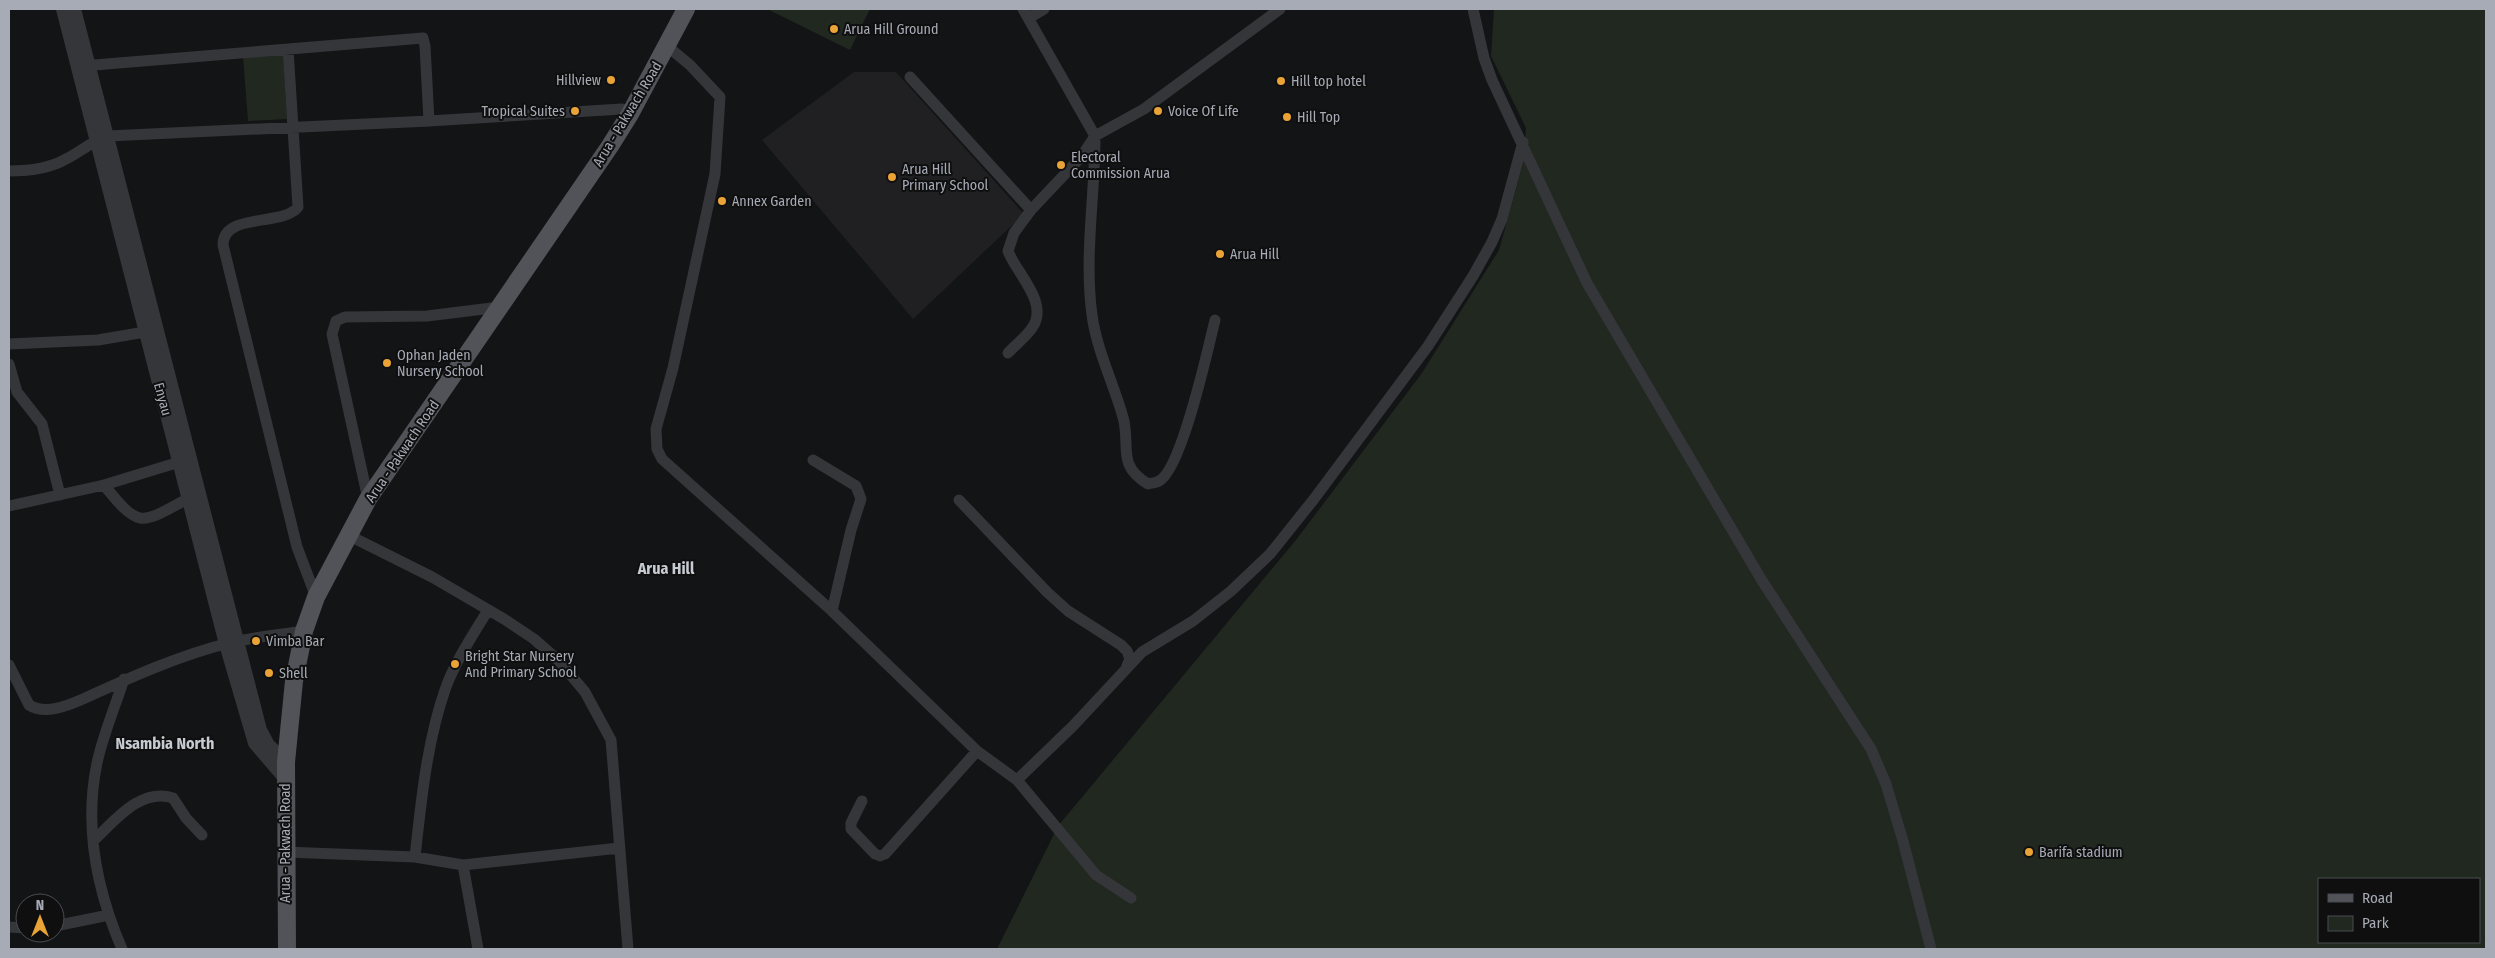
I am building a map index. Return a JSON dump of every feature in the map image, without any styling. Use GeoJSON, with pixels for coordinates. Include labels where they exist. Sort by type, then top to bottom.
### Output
{"type":"FeatureCollection","features":[{"type":"Feature","properties":{"kind":"main road","name":"Arua - Pakwach Road"},"geometry":{"type":"LineString","coordinates":[[287,949],[286,770],[294,681],[304,631],[316,597],[368,500],[630,114],[686,9]]}},
{"type":"Feature","properties":{"kind":"street","name":"Enyau"},"geometry":{"type":"LineString","coordinates":[[63,9],[84,66]]}},
{"type":"Feature","properties":{"kind":"street","name":"Enyau"},"geometry":{"type":"LineString","coordinates":[[74,9],[84,66],[232,642]]}},
{"type":"Feature","properties":{"kind":"street"},"geometry":{"type":"LineString","coordinates":[[1044,9],[1026,13],[1095,136],[1089,284],[1092,316],[1099,349],[1124,418],[1128,466],[1136,477],[1148,484],[1159,481],[1168,471],[1186,428],[1215,320]]}},
{"type":"Feature","properties":{"kind":"street"},"geometry":{"type":"LineString","coordinates":[[1008,353],[1032,328],[1036,321],[1034,298],[1008,251],[1014,234],[1031,210],[1081,157],[1095,136],[1144,109],[1280,9]]}},
{"type":"Feature","properties":{"kind":"street"},"geometry":{"type":"LineString","coordinates":[[1473,9],[1484,58],[1587,283],[1761,579],[1870,749],[1886,784],[1903,841],[1930,949]]}},
{"type":"Feature","properties":{"kind":"street"},"geometry":{"type":"LineString","coordinates":[[84,66],[423,38],[429,121]]}},
{"type":"Feature","properties":{"kind":"street"},"geometry":{"type":"LineString","coordinates":[[667,46],[690,64],[720,97],[715,174],[673,368],[656,429],[656,449],[666,463],[832,611],[977,750],[1017,780],[1096,875],[1131,898]]}},
{"type":"Feature","properties":{"kind":"street"},"geometry":{"type":"LineString","coordinates":[[288,49],[298,207],[295,211],[232,228],[227,233],[223,245],[297,547],[316,597]]}},
{"type":"Feature","properties":{"kind":"street"},"geometry":{"type":"LineString","coordinates":[[910,77],[1031,210]]}},
{"type":"Feature","properties":{"kind":"street"},"geometry":{"type":"LineString","coordinates":[[9,171],[42,169],[65,160],[102,138],[622,109],[630,114]]}},
{"type":"Feature","properties":{"kind":"street","name":"Enyau"},"geometry":{"type":"LineString","coordinates":[[102,138],[145,332],[185,460],[189,498],[260,730],[286,770]]}},
{"type":"Feature","properties":{"kind":"street"},"geometry":{"type":"LineString","coordinates":[[1017,780],[1072,726],[1142,652],[1220,602],[1270,554],[1428,346],[1488,251],[1502,219],[1523,142]]}},
{"type":"Feature","properties":{"kind":"street"},"geometry":{"type":"LineString","coordinates":[[368,500],[332,334],[336,321],[345,317],[427,316],[500,307]]}},
{"type":"Feature","properties":{"kind":"street"},"geometry":{"type":"LineString","coordinates":[[9,344],[98,340],[145,332]]}},
{"type":"Feature","properties":{"kind":"street"},"geometry":{"type":"LineString","coordinates":[[9,364],[17,392],[42,424],[60,495]]}},
{"type":"Feature","properties":{"kind":"street"},"geometry":{"type":"LineString","coordinates":[[9,506],[104,485],[185,460]]}},
{"type":"Feature","properties":{"kind":"street"},"geometry":{"type":"LineString","coordinates":[[813,460],[856,486],[861,499],[851,530],[832,611]]}},
{"type":"Feature","properties":{"kind":"street"},"geometry":{"type":"LineString","coordinates":[[104,485],[125,511],[140,518],[157,515],[189,498]]}},
{"type":"Feature","properties":{"kind":"street"},"geometry":{"type":"LineString","coordinates":[[960,500],[1047,592],[1068,611],[1109,636],[1127,651],[1130,659],[1127,666]]}},
{"type":"Feature","properties":{"kind":"street"},"geometry":{"type":"LineString","coordinates":[[348,535],[432,577],[534,640],[559,661],[585,692],[596,709],[611,740],[628,949]]}},
{"type":"Feature","properties":{"kind":"street"},"geometry":{"type":"LineString","coordinates":[[415,857],[426,774],[446,689],[455,666],[488,610]]}},
{"type":"Feature","properties":{"kind":"street"},"geometry":{"type":"LineString","coordinates":[[9,665],[28,705],[37,709],[58,708],[70,705],[124,679],[232,642],[304,631]]}},
{"type":"Feature","properties":{"kind":"street"},"geometry":{"type":"LineString","coordinates":[[122,949],[101,891],[93,841],[92,796],[98,761],[124,679]]}},
{"type":"Feature","properties":{"kind":"street"},"geometry":{"type":"LineString","coordinates":[[862,801],[851,823],[851,829],[875,854],[880,856],[885,854],[977,750]]}},
{"type":"Feature","properties":{"kind":"street"},"geometry":{"type":"LineString","coordinates":[[93,841],[120,814],[136,803],[158,797],[173,798],[186,818],[202,835]]}},
{"type":"Feature","properties":{"kind":"street"},"geometry":{"type":"LineString","coordinates":[[285,852],[415,857],[462,864],[619,848]]}},
{"type":"Feature","properties":{"kind":"street"},"geometry":{"type":"LineString","coordinates":[[462,864],[478,949]]}},
{"type":"Feature","properties":{"kind":"street"},"geometry":{"type":"LineString","coordinates":[[65,924],[109,915]]}},
{"type":"Feature","properties":{"kind":"shaded area","name":"Arua Hill Primary School"},"geometry":{"type":"Polygon","coordinates":[[[854,72],[896,72],[1024,214],[913,319],[762,140],[854,72]]]}},
{"type":"Feature","properties":{"kind":"green space","name":"Arua Hill Ground"},"geometry":{"type":"Polygon","coordinates":[[[767,9],[870,9],[850,50],[767,9]]]}},
{"type":"Feature","properties":{"kind":"green space"},"geometry":{"type":"Polygon","coordinates":[[[1494,9],[2486,9],[2486,949],[997,949],[1058,826],[1296,540],[1422,373],[1499,250],[1523,164],[1526,128],[1491,56],[1494,9]]]}},
{"type":"Feature","properties":{"kind":"green space"},"geometry":{"type":"Polygon","coordinates":[[[283,53],[287,119],[248,121],[243,56],[283,53]]]}},
{"type":"Feature","properties":{"kind":"place","name":"Arua Hill Ground"},"geometry":{"type":"Point","coordinates":[834,29]}},
{"type":"Feature","properties":{"kind":"place","name":"Hillview"},"geometry":{"type":"Point","coordinates":[611,80]}},
{"type":"Feature","properties":{"kind":"place","name":"Hill top hotel"},"geometry":{"type":"Point","coordinates":[1281,81]}},
{"type":"Feature","properties":{"kind":"place","name":"Tropical Suites"},"geometry":{"type":"Point","coordinates":[575,111]}},
{"type":"Feature","properties":{"kind":"place","name":"Voice Of Life"},"geometry":{"type":"Point","coordinates":[1158,111]}},
{"type":"Feature","properties":{"kind":"place","name":"Hill Top"},"geometry":{"type":"Point","coordinates":[1287,117]}},
{"type":"Feature","properties":{"kind":"place","name":"Electoral Commission Arua"},"geometry":{"type":"Point","coordinates":[1061,165]}},
{"type":"Feature","properties":{"kind":"place","name":"Arua Hill Primary School"},"geometry":{"type":"Point","coordinates":[892,177]}},
{"type":"Feature","properties":{"kind":"place","name":"Annex Garden"},"geometry":{"type":"Point","coordinates":[722,201]}},
{"type":"Feature","properties":{"kind":"place","name":"Arua Hill"},"geometry":{"type":"Point","coordinates":[1220,254]}},
{"type":"Feature","properties":{"kind":"place","name":"Ophan Jaden Nursery School"},"geometry":{"type":"Point","coordinates":[387,363]}},
{"type":"Feature","properties":{"kind":"place","name":"Vimba Bar"},"geometry":{"type":"Point","coordinates":[256,641]}},
{"type":"Feature","properties":{"kind":"place","name":"Bright Star Nursery And Primary School"},"geometry":{"type":"Point","coordinates":[455,664]}},
{"type":"Feature","properties":{"kind":"place","name":"Shell"},"geometry":{"type":"Point","coordinates":[269,673]}},
{"type":"Feature","properties":{"kind":"place","name":"Barifa stadium"},"geometry":{"type":"Point","coordinates":[2029,852]}},
{"type":"Feature","properties":{"kind":"district","name":"Arua Hill"},"geometry":{"type":"Point","coordinates":[666,568]}},
{"type":"Feature","properties":{"kind":"district","name":"Nsambia North"},"geometry":{"type":"Point","coordinates":[165,743]}}]}
